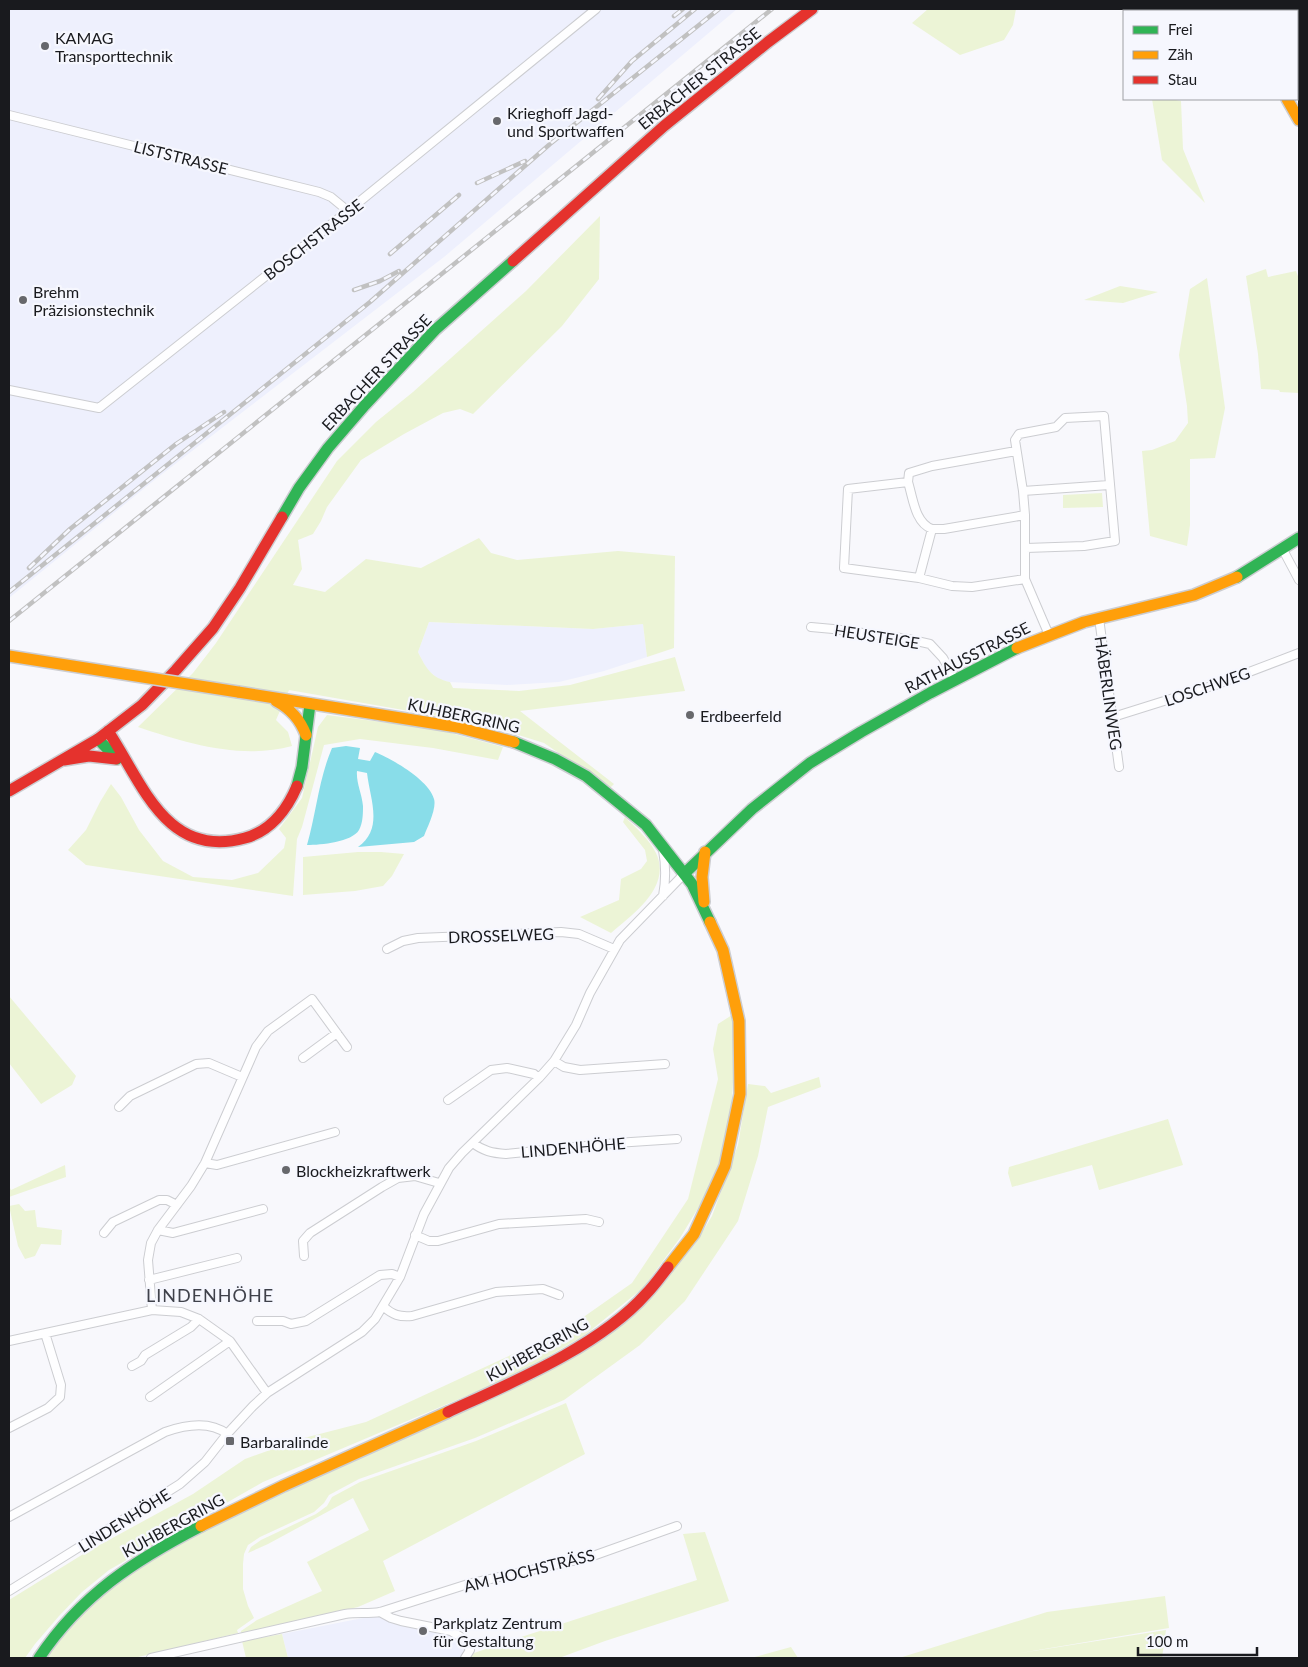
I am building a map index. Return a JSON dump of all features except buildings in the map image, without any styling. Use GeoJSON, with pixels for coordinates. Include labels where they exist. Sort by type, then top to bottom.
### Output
{"type":"FeatureCollection","features":[{"type":"Feature","properties":{"kind":"main road","name":"ERBACHER STRASSE"},"geometry":{"type":"LineString","coordinates":[[9,791],[64,760],[108,732],[148,699],[176,670],[213,628],[240,588],[299,488],[328,448],[435,330],[664,126],[812,9]]}},
{"type":"Feature","properties":{"kind":"main road"},"geometry":{"type":"LineString","coordinates":[[1287,100],[1299,120]]}},
{"type":"Feature","properties":{"kind":"main road","name":"RATHAUSSTRASSE"},"geometry":{"type":"LineString","coordinates":[[685,872],[755,806],[818,758],[865,729],[955,680],[994,659],[1049,634],[1099,618],[1188,597],[1213,589],[1245,572],[1299,538]]}},
{"type":"Feature","properties":{"kind":"main road","name":"KUHBERGRING"},"geometry":{"type":"LineString","coordinates":[[9,656],[457,727],[525,745],[586,776],[625,805],[658,837],[685,872],[705,906],[718,935],[728,967],[738,1012],[742,1048],[742,1081],[738,1114],[716,1191],[686,1246],[646,1294],[623,1315],[593,1339],[554,1362],[459,1408],[366,1448],[228,1512],[169,1542],[124,1570],[94,1594],[69,1619],[39,1658]]}},
{"type":"Feature","properties":{"kind":"main road"},"geometry":{"type":"LineString","coordinates":[[264,696],[291,710],[300,721],[306,735]]}},
{"type":"Feature","properties":{"kind":"main road"},"geometry":{"type":"LineString","coordinates":[[108,732],[153,804],[170,824],[192,837],[216,843],[242,840],[265,830],[284,813],[296,790],[303,764],[310,704]]}},
{"type":"Feature","properties":{"kind":"main road"},"geometry":{"type":"LineString","coordinates":[[98,739],[116,758],[131,769]]}},
{"type":"Feature","properties":{"kind":"main road"},"geometry":{"type":"LineString","coordinates":[[64,760],[89,756],[116,758]]}},
{"type":"Feature","properties":{"kind":"main road"},"geometry":{"type":"LineString","coordinates":[[705,852],[701,874],[705,906]]}},
{"type":"Feature","properties":{"kind":"street","name":"BOSCHSTRASSE"},"geometry":{"type":"LineString","coordinates":[[9,390],[99,408],[348,211],[596,9]]}},
{"type":"Feature","properties":{"kind":"street","name":"LISTSTRASSE"},"geometry":{"type":"LineString","coordinates":[[9,115],[319,192],[331,197],[348,211]]}},
{"type":"Feature","properties":{"kind":"street"},"geometry":{"type":"LineString","coordinates":[[1026,548],[1070,547],[1115,541],[1104,416],[1065,418],[1056,427],[1019,434],[1015,440],[1025,515],[1025,578],[1049,634]]}},
{"type":"Feature","properties":{"kind":"street"},"geometry":{"type":"LineString","coordinates":[[1016,451],[932,466],[909,473],[908,482],[920,519],[925,527],[932,530],[1025,515]]}},
{"type":"Feature","properties":{"kind":"street"},"geometry":{"type":"LineString","coordinates":[[908,482],[848,489],[844,568],[919,578],[952,586],[972,587],[1025,578]]}},
{"type":"Feature","properties":{"kind":"street"},"geometry":{"type":"LineString","coordinates":[[1023,491],[1109,485]]}},
{"type":"Feature","properties":{"kind":"street"},"geometry":{"type":"LineString","coordinates":[[919,578],[932,530]]}},
{"type":"Feature","properties":{"kind":"street"},"geometry":{"type":"LineString","coordinates":[[1282,548],[1299,580]]}},
{"type":"Feature","properties":{"kind":"street","name":"HÄBERLINWEG"},"geometry":{"type":"LineString","coordinates":[[1099,618],[1119,767]]}},
{"type":"Feature","properties":{"kind":"street","name":"HEUSTEIGE"},"geometry":{"type":"LineString","coordinates":[[811,627],[833,628],[930,644],[943,658],[955,680]]}},
{"type":"Feature","properties":{"kind":"street","name":"LOSCHWEG"},"geometry":{"type":"LineString","coordinates":[[1113,717],[1215,685],[1299,653]]}},
{"type":"Feature","properties":{"kind":"street"},"geometry":{"type":"LineString","coordinates":[[658,837],[666,865],[666,882],[663,896]]}},
{"type":"Feature","properties":{"kind":"street","name":"LINDENHÖHE"},"geometry":{"type":"LineString","coordinates":[[9,1591],[180,1484],[205,1462],[227,1434],[253,1406],[268,1394],[362,1332],[375,1319],[384,1307],[400,1277],[415,1235],[449,1168],[554,1061],[576,1026],[590,993],[620,940],[685,872]]}},
{"type":"Feature","properties":{"kind":"street","name":"DROSSELWEG"},"geometry":{"type":"LineString","coordinates":[[387,948],[418,938],[561,932],[580,934],[614,949]]}},
{"type":"Feature","properties":{"kind":"street"},"geometry":{"type":"LineString","coordinates":[[152,1310],[149,1252],[158,1230],[177,1206],[205,1163],[256,1047],[268,1031],[312,998],[347,1047]]}},
{"type":"Feature","properties":{"kind":"street"},"geometry":{"type":"LineString","coordinates":[[303,1058],[337,1033]]}},
{"type":"Feature","properties":{"kind":"street"},"geometry":{"type":"LineString","coordinates":[[554,1061],[564,1067],[580,1070],[665,1064]]}},
{"type":"Feature","properties":{"kind":"street"},"geometry":{"type":"LineString","coordinates":[[119,1106],[130,1096],[196,1064],[209,1063],[242,1077]]}},
{"type":"Feature","properties":{"kind":"street"},"geometry":{"type":"LineString","coordinates":[[448,1100],[491,1070],[507,1068],[534,1074],[539,1078]]}},
{"type":"Feature","properties":{"kind":"street"},"geometry":{"type":"LineString","coordinates":[[205,1163],[217,1165],[335,1132]]}},
{"type":"Feature","properties":{"kind":"street"},"geometry":{"type":"LineString","coordinates":[[319,1137],[321,1146]]}},
{"type":"Feature","properties":{"kind":"street","name":"LINDENHÖHE"},"geometry":{"type":"LineString","coordinates":[[472,1143],[482,1150],[506,1154],[677,1139]]}},
{"type":"Feature","properties":{"kind":"street"},"geometry":{"type":"LineString","coordinates":[[304,1256],[303,1241],[310,1233],[382,1187],[406,1176],[415,1176],[440,1183]]}},
{"type":"Feature","properties":{"kind":"street"},"geometry":{"type":"LineString","coordinates":[[104,1233],[113,1222],[160,1200],[167,1200],[177,1206]]}},
{"type":"Feature","properties":{"kind":"street"},"geometry":{"type":"LineString","coordinates":[[158,1230],[173,1233],[250,1216],[263,1209]]}},
{"type":"Feature","properties":{"kind":"street"},"geometry":{"type":"LineString","coordinates":[[415,1235],[438,1241],[499,1224],[586,1219],[599,1222]]}},
{"type":"Feature","properties":{"kind":"street"},"geometry":{"type":"LineString","coordinates":[[149,1280],[233,1259],[233,1269]]}},
{"type":"Feature","properties":{"kind":"street"},"geometry":{"type":"LineString","coordinates":[[257,1321],[291,1324],[306,1321],[380,1275],[392,1274],[400,1277]]}},
{"type":"Feature","properties":{"kind":"street"},"geometry":{"type":"LineString","coordinates":[[384,1307],[393,1314],[402,1317],[412,1316],[496,1292],[543,1288],[558,1295]]}},
{"type":"Feature","properties":{"kind":"street"},"geometry":{"type":"LineString","coordinates":[[9,1340],[152,1310],[182,1312],[198,1319],[230,1341],[268,1394]]}},
{"type":"Feature","properties":{"kind":"street"},"geometry":{"type":"LineString","coordinates":[[132,1366],[141,1361],[145,1355],[191,1327],[198,1319]]}},
{"type":"Feature","properties":{"kind":"street"},"geometry":{"type":"LineString","coordinates":[[9,1428],[48,1408],[60,1397],[61,1385],[45,1333]]}},
{"type":"Feature","properties":{"kind":"street"},"geometry":{"type":"LineString","coordinates":[[150,1397],[230,1341]]}},
{"type":"Feature","properties":{"kind":"street"},"geometry":{"type":"LineString","coordinates":[[9,1517],[165,1432],[179,1427],[198,1425],[213,1426],[227,1434]]}},
{"type":"Feature","properties":{"kind":"street","name":"AM HOCHSTRÄSS"},"geometry":{"type":"LineString","coordinates":[[151,1658],[345,1614],[380,1612],[468,1584],[590,1557],[677,1526]]}},
{"type":"Feature","properties":{"kind":"street","name":"AM HOCHSTRÄSS"},"geometry":{"type":"LineString","coordinates":[[380,1612],[391,1618],[450,1631],[458,1635],[464,1639],[470,1650],[465,1658]]}},
{"type":"Feature","properties":{"kind":"shaded area"},"geometry":{"type":"Polygon","coordinates":[[[9,9],[737,9],[444,257],[157,478],[9,598],[9,9]]]}},
{"type":"Feature","properties":{"kind":"shaded area"},"geometry":{"type":"Polygon","coordinates":[[[429,622],[593,629],[643,624],[647,657],[604,671],[559,682],[507,685],[450,682],[439,680],[426,668],[418,652],[429,622]]]}},
{"type":"Feature","properties":{"kind":"shaded area"},"geometry":{"type":"Polygon","coordinates":[[[378,1615],[390,1622],[449,1635],[462,1641],[466,1650],[461,1658],[288,1658],[282,1634],[378,1615]]]}},
{"type":"Feature","properties":{"kind":"green space"},"geometry":{"type":"Polygon","coordinates":[[[928,9],[1016,9],[1013,25],[1004,40],[960,55],[912,23],[928,9]]]}},
{"type":"Feature","properties":{"kind":"green space"},"geometry":{"type":"Polygon","coordinates":[[[1152,100],[1181,101],[1183,149],[1205,203],[1162,160],[1152,100]]]}},
{"type":"Feature","properties":{"kind":"green space"},"geometry":{"type":"Polygon","coordinates":[[[600,216],[599,279],[562,326],[473,414],[460,409],[443,413],[361,460],[327,507],[313,534],[298,540],[302,569],[293,585],[325,592],[366,559],[421,568],[479,538],[491,553],[517,560],[618,551],[675,556],[674,648],[647,657],[643,624],[593,629],[429,622],[418,652],[430,671],[438,678],[450,682],[453,688],[519,691],[570,685],[675,657],[685,691],[520,711],[614,784],[610,788],[544,743],[506,731],[472,722],[289,690],[276,720],[288,732],[292,746],[273,750],[253,751],[214,748],[175,739],[138,727],[193,673],[216,643],[337,461],[376,422],[413,392],[526,291],[600,216]]]}},
{"type":"Feature","properties":{"kind":"green space"},"geometry":{"type":"Polygon","coordinates":[[[1266,269],[1268,277],[1296,271],[1299,279],[1299,393],[1261,389],[1258,354],[1246,276],[1266,269]]]}},
{"type":"Feature","properties":{"kind":"green space"},"geometry":{"type":"Polygon","coordinates":[[[1207,278],[1225,408],[1215,458],[1190,459],[1190,525],[1187,546],[1150,536],[1142,451],[1152,450],[1175,441],[1188,423],[1179,355],[1190,289],[1207,278]]]}},
{"type":"Feature","properties":{"kind":"green space"},"geometry":{"type":"Polygon","coordinates":[[[1120,286],[1158,292],[1123,303],[1084,300],[1120,286]]]}},
{"type":"Feature","properties":{"kind":"green space"},"geometry":{"type":"Polygon","coordinates":[[[1102,493],[1103,507],[1063,508],[1063,495],[1102,493]]]}},
{"type":"Feature","properties":{"kind":"green space"},"geometry":{"type":"Polygon","coordinates":[[[327,715],[436,729],[503,747],[498,760],[433,748],[360,739],[324,745],[297,839],[293,896],[86,865],[68,850],[86,830],[111,784],[121,797],[139,830],[163,861],[193,877],[232,880],[258,873],[284,848],[286,838],[279,829],[302,798],[318,727],[327,715]]]}},
{"type":"Feature","properties":{"kind":"green space"},"geometry":{"type":"Polygon","coordinates":[[[625,817],[646,838],[656,853],[660,865],[659,877],[648,899],[611,933],[580,917],[619,900],[621,879],[641,869],[647,861],[645,850],[623,822],[625,817]]]}},
{"type":"Feature","properties":{"kind":"green space"},"geometry":{"type":"Polygon","coordinates":[[[358,852],[404,854],[392,876],[383,886],[355,891],[303,895],[303,857],[358,852]]]}},
{"type":"Feature","properties":{"kind":"green space"},"geometry":{"type":"Polygon","coordinates":[[[9,996],[76,1076],[72,1085],[41,1104],[9,1063],[9,996]]]}},
{"type":"Feature","properties":{"kind":"green space"},"geometry":{"type":"Polygon","coordinates":[[[732,1015],[734,1064],[731,1117],[724,1153],[712,1185],[680,1238],[643,1288],[585,1335],[518,1374],[263,1482],[109,1570],[82,1592],[59,1616],[25,1658],[9,1658],[9,1600],[85,1553],[193,1494],[245,1459],[304,1438],[366,1422],[565,1330],[632,1283],[688,1199],[718,1079],[713,1049],[718,1024],[732,1015]]]}},
{"type":"Feature","properties":{"kind":"green space"},"geometry":{"type":"Polygon","coordinates":[[[819,1077],[821,1087],[768,1107],[758,1156],[738,1221],[685,1301],[640,1345],[564,1400],[475,1438],[359,1479],[329,1495],[324,1503],[314,1512],[260,1537],[248,1545],[244,1554],[243,1589],[254,1618],[237,1630],[238,1633],[134,1658],[46,1658],[79,1617],[121,1579],[167,1549],[253,1506],[500,1393],[641,1308],[695,1244],[712,1216],[738,1145],[748,1084],[765,1086],[771,1093],[819,1077]]]}},
{"type":"Feature","properties":{"kind":"green space"},"geometry":{"type":"Polygon","coordinates":[[[1168,1119],[1183,1165],[1099,1190],[1092,1165],[1012,1187],[1008,1173],[1009,1167],[1168,1119]]]}},
{"type":"Feature","properties":{"kind":"green space"},"geometry":{"type":"Polygon","coordinates":[[[65,1165],[66,1177],[9,1197],[9,1186],[11,1190],[65,1165]]]}},
{"type":"Feature","properties":{"kind":"green space"},"geometry":{"type":"Polygon","coordinates":[[[19,1204],[25,1211],[35,1210],[37,1227],[62,1230],[61,1245],[41,1244],[35,1256],[25,1259],[18,1246],[9,1206],[19,1204]]]}},
{"type":"Feature","properties":{"kind":"green space"},"geometry":{"type":"Polygon","coordinates":[[[566,1403],[585,1454],[383,1561],[395,1591],[358,1607],[241,1634],[241,1631],[257,1620],[322,1591],[307,1562],[369,1530],[353,1498],[248,1553],[251,1547],[261,1540],[316,1514],[327,1506],[332,1497],[360,1482],[476,1441],[566,1403]]]}},
{"type":"Feature","properties":{"kind":"green space"},"geometry":{"type":"Polygon","coordinates":[[[705,1532],[729,1601],[559,1658],[468,1658],[474,1653],[512,1640],[697,1580],[683,1534],[705,1532]]]}},
{"type":"Feature","properties":{"kind":"green space"},"geometry":{"type":"Polygon","coordinates":[[[1165,1596],[1169,1628],[1014,1654],[1166,1630],[1162,1658],[899,1658],[1047,1612],[1165,1596]]]}},
{"type":"Feature","properties":{"kind":"green space"},"geometry":{"type":"Polygon","coordinates":[[[282,1634],[288,1658],[246,1658],[242,1641],[282,1634]]]}},
{"type":"Feature","properties":{"kind":"green space"},"geometry":{"type":"Polygon","coordinates":[[[791,1647],[798,1658],[751,1658],[791,1647]]]}},
{"type":"Feature","properties":{"kind":"water"},"geometry":{"type":"Polygon","coordinates":[[[346,746],[360,748],[358,759],[370,761],[375,752],[382,755],[409,771],[425,785],[431,792],[435,803],[424,836],[414,842],[358,847],[371,832],[373,813],[367,773],[357,771],[357,780],[363,806],[359,830],[343,840],[307,845],[324,771],[332,748],[346,746]]]}},
{"type":"Feature","properties":{"kind":"railway"},"geometry":{"type":"LineString","coordinates":[[674,16],[683,9]]}},
{"type":"Feature","properties":{"kind":"railway"},"geometry":{"type":"LineString","coordinates":[[598,99],[632,61],[695,9]]}},
{"type":"Feature","properties":{"kind":"railway"},"geometry":{"type":"LineString","coordinates":[[9,592],[370,302],[550,144],[719,9]]}},
{"type":"Feature","properties":{"kind":"railway"},"geometry":{"type":"LineString","coordinates":[[9,621],[772,9]]}},
{"type":"Feature","properties":{"kind":"railway"},"geometry":{"type":"LineString","coordinates":[[477,183],[525,161]]}},
{"type":"Feature","properties":{"kind":"railway"},"geometry":{"type":"LineString","coordinates":[[390,254],[459,195]]}},
{"type":"Feature","properties":{"kind":"railway"},"geometry":{"type":"LineString","coordinates":[[354,290],[380,281],[399,271]]}},
{"type":"Feature","properties":{"kind":"railway"},"geometry":{"type":"LineString","coordinates":[[29,568],[70,529],[176,444],[224,412]]}},
{"type":"Feature","properties":{"kind":"traffic: fast"},"geometry":{"type":"LineString","coordinates":[[282,517],[299,488],[328,448],[365,405],[435,330],[513,261]]}},
{"type":"Feature","properties":{"kind":"traffic: fast"},"geometry":{"type":"LineString","coordinates":[[1237,577],[1299,538]]}},
{"type":"Feature","properties":{"kind":"traffic: fast"},"geometry":{"type":"LineString","coordinates":[[685,873],[752,809],[810,763],[930,693],[1017,648]]}},
{"type":"Feature","properties":{"kind":"traffic: fast"},"geometry":{"type":"LineString","coordinates":[[297,786],[302,767],[310,704]]}},
{"type":"Feature","properties":{"kind":"traffic: fast"},"geometry":{"type":"LineString","coordinates":[[98,739],[117,759]]}},
{"type":"Feature","properties":{"kind":"traffic: fast"},"geometry":{"type":"LineString","coordinates":[[514,742],[555,759],[586,776],[646,825],[692,884],[710,922]]}},
{"type":"Feature","properties":{"kind":"traffic: fast"},"geometry":{"type":"LineString","coordinates":[[39,1658],[73,1616],[111,1581],[154,1552],[201,1526]]}},
{"type":"Feature","properties":{"kind":"traffic: slow"},"geometry":{"type":"LineString","coordinates":[[1288,100],[1299,120]]}},
{"type":"Feature","properties":{"kind":"traffic: slow"},"geometry":{"type":"LineString","coordinates":[[1017,648],[1084,622],[1194,595],[1237,577]]}},
{"type":"Feature","properties":{"kind":"traffic: slow"},"geometry":{"type":"LineString","coordinates":[[9,656],[238,692]]}},
{"type":"Feature","properties":{"kind":"traffic: slow"},"geometry":{"type":"LineString","coordinates":[[238,692],[457,727],[514,742]]}},
{"type":"Feature","properties":{"kind":"traffic: slow"},"geometry":{"type":"LineString","coordinates":[[276,701],[294,715],[306,735]]}},
{"type":"Feature","properties":{"kind":"traffic: slow"},"geometry":{"type":"LineString","coordinates":[[704,902],[702,877],[705,852]]}},
{"type":"Feature","properties":{"kind":"traffic: slow"},"geometry":{"type":"LineString","coordinates":[[668,1267],[694,1234],[725,1166],[740,1094],[739,1021],[723,950],[710,922]]}},
{"type":"Feature","properties":{"kind":"traffic: slow"},"geometry":{"type":"LineString","coordinates":[[201,1526],[283,1486],[448,1412]]}},
{"type":"Feature","properties":{"kind":"traffic: jam"},"geometry":{"type":"LineString","coordinates":[[513,261],[664,126],[812,9]]}},
{"type":"Feature","properties":{"kind":"traffic: jam"},"geometry":{"type":"LineString","coordinates":[[9,791],[98,739],[142,705],[213,628],[240,588],[282,517]]}},
{"type":"Feature","properties":{"kind":"traffic: jam"},"geometry":{"type":"LineString","coordinates":[[108,731],[145,793],[160,812],[176,827],[195,838],[218,842],[254,835],[277,818],[297,786]]}},
{"type":"Feature","properties":{"kind":"traffic: jam"},"geometry":{"type":"LineString","coordinates":[[64,760],[89,756],[116,759]]}},
{"type":"Feature","properties":{"kind":"traffic: jam"},"geometry":{"type":"LineString","coordinates":[[448,1412],[526,1376],[580,1347],[627,1313],[655,1284],[668,1267]]}},
{"type":"Feature","properties":{"kind":"place","name":"KAMAG Transporttechnik"},"geometry":{"type":"Point","coordinates":[45,46]}},
{"type":"Feature","properties":{"kind":"place","name":"Krieghoff Jagd- und Sportwaffen"},"geometry":{"type":"Point","coordinates":[497,121]}},
{"type":"Feature","properties":{"kind":"place","name":"Brehm Präzisionstechnik"},"geometry":{"type":"Point","coordinates":[23,300]}},
{"type":"Feature","properties":{"kind":"place","name":"Erdbeerfeld"},"geometry":{"type":"Point","coordinates":[690,715]}},
{"type":"Feature","properties":{"kind":"place","name":"Blockheizkraftwerk"},"geometry":{"type":"Point","coordinates":[286,1170]}},
{"type":"Feature","properties":{"kind":"place","name":"Barbaralinde"},"geometry":{"type":"Point","coordinates":[230,1441]}},
{"type":"Feature","properties":{"kind":"place","name":"Parkplatz Zentrum für Gestaltung"},"geometry":{"type":"Point","coordinates":[423,1631]}},
{"type":"Feature","properties":{"kind":"district","name":"LINDENHÖHE"},"geometry":{"type":"Point","coordinates":[210,1295]}}]}
